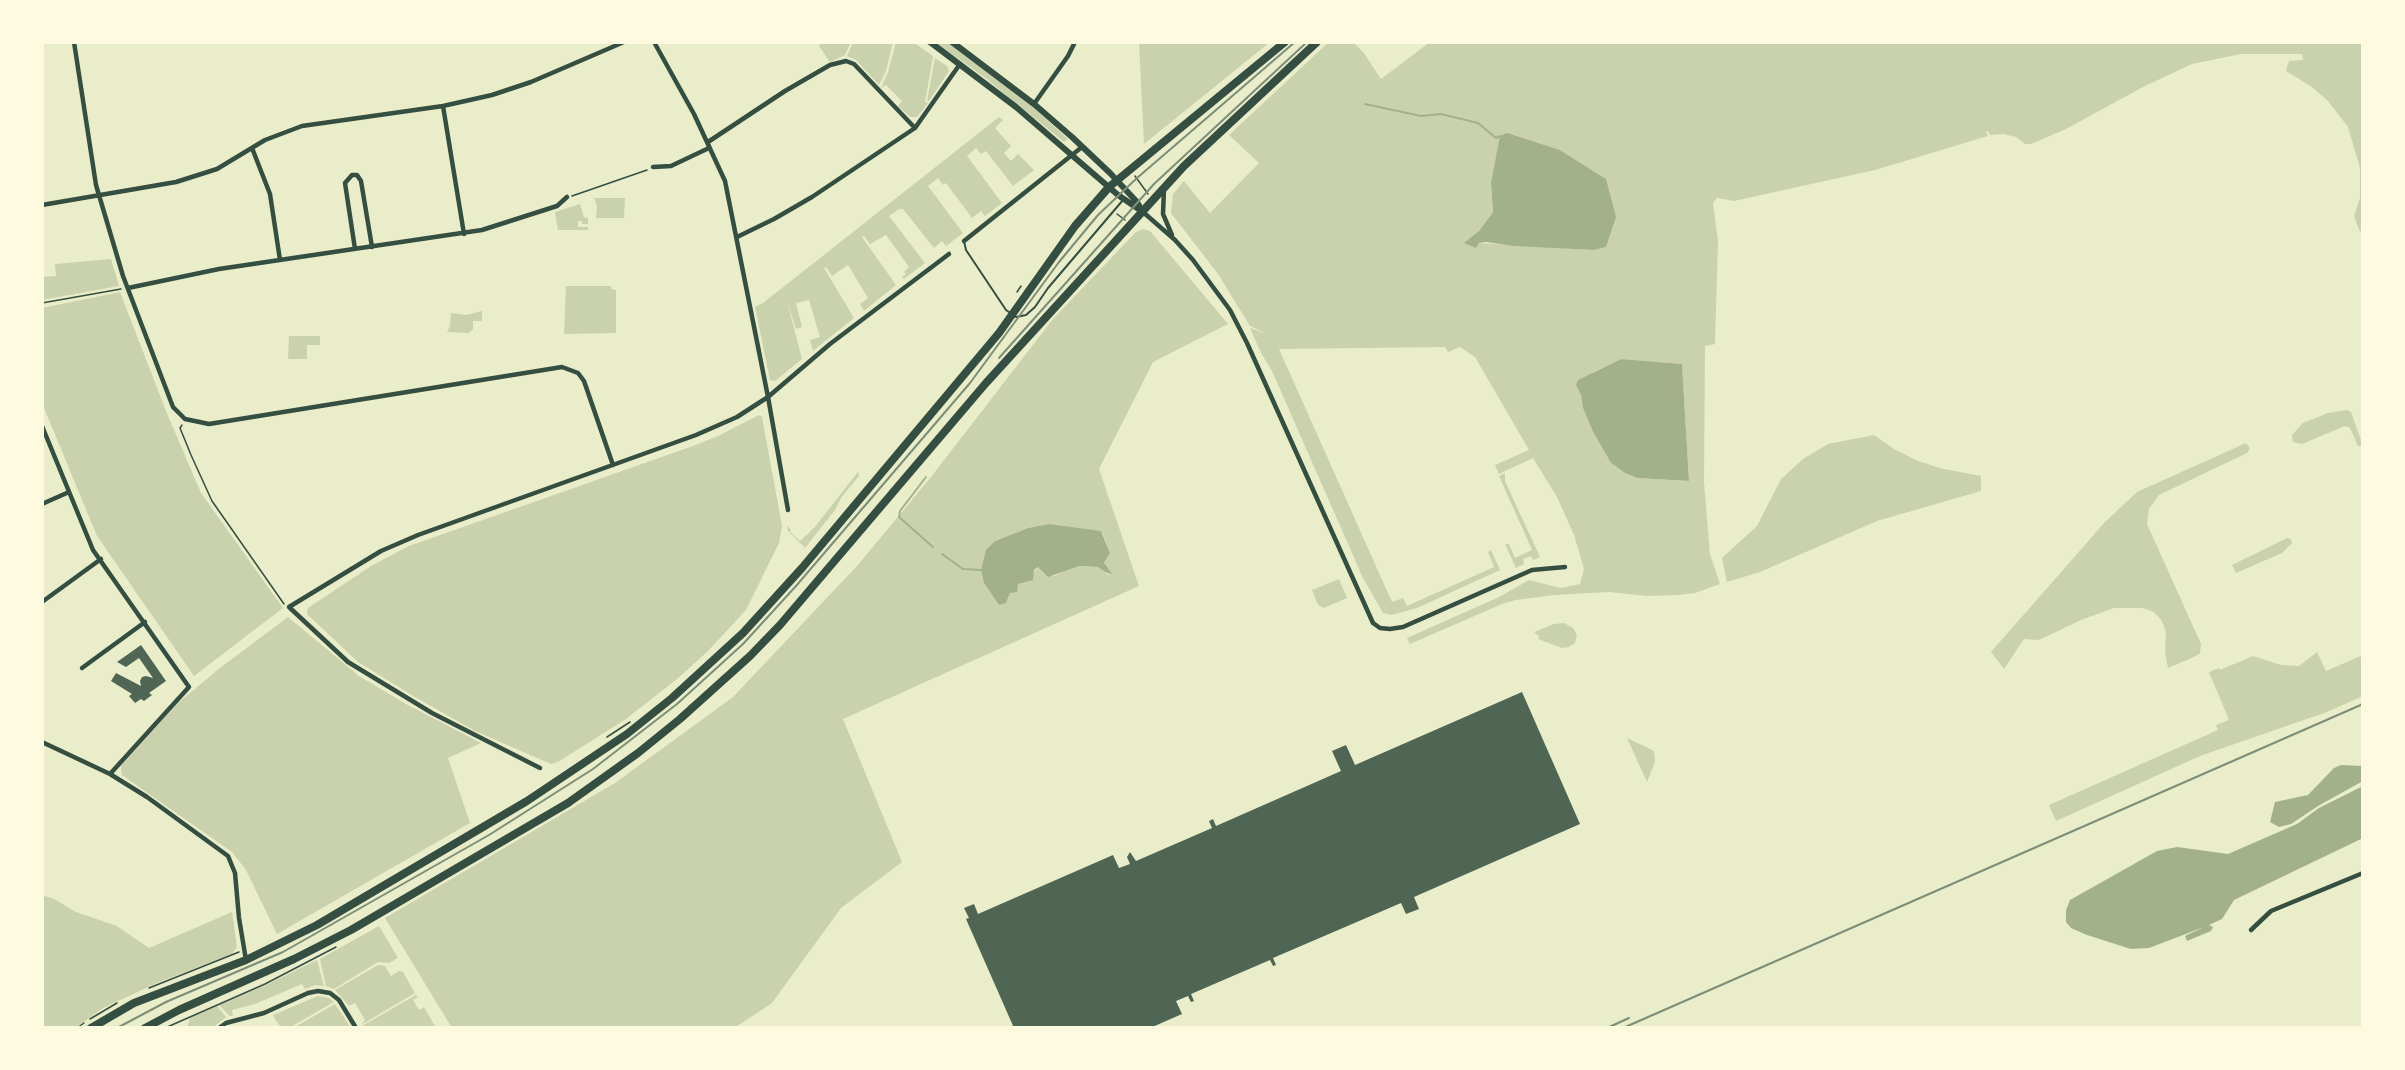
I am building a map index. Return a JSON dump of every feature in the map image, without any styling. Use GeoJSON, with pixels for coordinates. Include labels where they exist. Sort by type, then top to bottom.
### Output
{"type":"FeatureCollection","features":[{"type":"Feature","properties":{"kind":"main road"},"geometry":{"type":"LineString","coordinates":[[90,1028],[134,1003],[246,960],[317,925],[499,819],[586,763],[672,699],[726,650],[779,595],[902,446],[971,367],[1076,226],[1109,187],[1285,42]]}},
{"type":"Feature","properties":{"kind":"main road"},"geometry":{"type":"LineString","coordinates":[[145,1028],[179,1010],[257,977],[351,930],[568,803],[680,720],[750,656],[787,617],[986,383],[1165,187],[1205,145],[1317,42]]}},
{"type":"Feature","properties":{"kind":"street"},"geometry":{"type":"LineString","coordinates":[[74,42],[99,196],[128,288],[173,407],[185,419],[209,424],[562,366],[578,373],[584,381],[613,465]]}},
{"type":"Feature","properties":{"kind":"street"},"geometry":{"type":"LineString","coordinates":[[42,205],[168,184],[228,163],[285,131],[302,126],[443,106],[480,98],[531,82],[624,42]]}},
{"type":"Feature","properties":{"kind":"street"},"geometry":{"type":"LineString","coordinates":[[654,42],[725,181],[788,510]]}},
{"type":"Feature","properties":{"kind":"street"},"geometry":{"type":"LineString","coordinates":[[930,42],[1073,154],[1124,200],[1143,212],[1175,240],[1215,288],[1239,326],[1373,623],[1380,628],[1403,627],[1532,570],[1565,567]]}},
{"type":"Feature","properties":{"kind":"street"},"geometry":{"type":"LineString","coordinates":[[952,42],[1034,104],[1117,180],[1143,212]]}},
{"type":"Feature","properties":{"kind":"street"},"geometry":{"type":"LineString","coordinates":[[1034,104],[1064,63],[1075,42]]}},
{"type":"Feature","properties":{"kind":"street"},"geometry":{"type":"LineString","coordinates":[[653,167],[671,166],[708,145],[785,91],[839,62],[846,61],[854,64],[915,128]]}},
{"type":"Feature","properties":{"kind":"street"},"geometry":{"type":"LineString","coordinates":[[737,237],[774,219],[812,196],[915,128],[960,64]]}},
{"type":"Feature","properties":{"kind":"street"},"geometry":{"type":"LineString","coordinates":[[443,106],[464,234]]}},
{"type":"Feature","properties":{"kind":"street"},"geometry":{"type":"LineString","coordinates":[[964,241],[1082,147]]}},
{"type":"Feature","properties":{"kind":"street"},"geometry":{"type":"LineString","coordinates":[[252,148],[270,194],[280,260]]}},
{"type":"Feature","properties":{"kind":"street"},"geometry":{"type":"LineString","coordinates":[[355,249],[345,183],[352,175],[357,175],[361,181],[372,247]]}},
{"type":"Feature","properties":{"kind":"street"},"geometry":{"type":"LineString","coordinates":[[1165,187],[1163,214],[1175,240]]}},
{"type":"Feature","properties":{"kind":"street"},"geometry":{"type":"LineString","coordinates":[[128,288],[219,269],[464,234],[494,227],[557,206],[567,197]]}},
{"type":"Feature","properties":{"kind":"street"},"geometry":{"type":"LineString","coordinates":[[540,768],[432,713],[348,662],[289,607],[381,551],[418,535],[716,427],[768,397],[830,344],[949,254]]}},
{"type":"Feature","properties":{"kind":"street"},"geometry":{"type":"LineString","coordinates":[[42,426],[93,550],[189,687],[110,774]]}},
{"type":"Feature","properties":{"kind":"street"},"geometry":{"type":"LineString","coordinates":[[42,504],[69,492]]}},
{"type":"Feature","properties":{"kind":"street"},"geometry":{"type":"LineString","coordinates":[[42,602],[101,559]]}},
{"type":"Feature","properties":{"kind":"street"},"geometry":{"type":"LineString","coordinates":[[82,668],[145,622]]}},
{"type":"Feature","properties":{"kind":"street"},"geometry":{"type":"LineString","coordinates":[[42,742],[110,774],[219,848],[230,860],[235,873],[246,960]]}},
{"type":"Feature","properties":{"kind":"street"},"geometry":{"type":"LineString","coordinates":[[2251,930],[2271,911],[2363,873]]}},
{"type":"Feature","properties":{"kind":"street"},"geometry":{"type":"LineString","coordinates":[[219,1028],[226,1023],[264,1013],[308,993],[318,991],[330,993],[339,1000],[356,1028]]}},
{"type":"Feature","properties":{"kind":"lane"},"geometry":{"type":"LineString","coordinates":[[964,241],[966,250],[1011,315],[1026,315],[1035,308],[1048,288],[1129,193]]}},
{"type":"Feature","properties":{"kind":"path"},"geometry":{"type":"LineString","coordinates":[[567,197],[653,167]]}},
{"type":"Feature","properties":{"kind":"path"},"geometry":{"type":"LineString","coordinates":[[1136,177],[1148,193]]}},
{"type":"Feature","properties":{"kind":"path"},"geometry":{"type":"LineString","coordinates":[[1117,213],[1126,221]]}},
{"type":"Feature","properties":{"kind":"path"},"geometry":{"type":"LineString","coordinates":[[1017,292],[1021,286]]}},
{"type":"Feature","properties":{"kind":"path"},"geometry":{"type":"LineString","coordinates":[[42,303],[128,288]]}},
{"type":"Feature","properties":{"kind":"path"},"geometry":{"type":"LineString","coordinates":[[185,419],[180,428],[212,501],[276,593],[289,607]]}},
{"type":"Feature","properties":{"kind":"path"},"geometry":{"type":"LineString","coordinates":[[603,740],[628,722],[636,720]]}},
{"type":"Feature","properties":{"kind":"path"},"geometry":{"type":"LineString","coordinates":[[146,990],[244,950]]}},
{"type":"Feature","properties":{"kind":"path"},"geometry":{"type":"LineString","coordinates":[[77,1028],[120,1002]]}},
{"type":"Feature","properties":{"kind":"path"},"geometry":{"type":"LineString","coordinates":[[165,1028],[181,1020]]}},
{"type":"Feature","properties":{"kind":"shaded area"},"geometry":{"type":"Polygon","coordinates":[[[821,42],[851,42],[845,55],[830,62],[819,46],[821,42]]]}},
{"type":"Feature","properties":{"kind":"shaded area"},"geometry":{"type":"Polygon","coordinates":[[[853,42],[893,42],[886,71],[879,85],[856,60],[847,56],[853,42]]]}},
{"type":"Feature","properties":{"kind":"shaded area"},"geometry":{"type":"Polygon","coordinates":[[[896,42],[913,42],[933,56],[925,102],[928,103],[917,117],[910,117],[898,106],[902,101],[886,85],[881,88],[896,42]]]}},
{"type":"Feature","properties":{"kind":"shaded area"},"geometry":{"type":"Polygon","coordinates":[[[935,42],[948,42],[1024,99],[1068,139],[1064,142],[984,77],[935,42]]]}},
{"type":"Feature","properties":{"kind":"shaded area"},"geometry":{"type":"Polygon","coordinates":[[[1139,42],[1270,42],[1144,144],[1139,42]]]}},
{"type":"Feature","properties":{"kind":"shaded area"},"geometry":{"type":"Polygon","coordinates":[[[1329,42],[1353,42],[1364,53],[1381,79],[1430,42],[2363,42],[2363,228],[2360,232],[2354,216],[2360,198],[2360,168],[2348,127],[2328,101],[2312,87],[2286,71],[2289,61],[2303,60],[2302,54],[2241,54],[2192,64],[2143,87],[2066,129],[2031,144],[2025,144],[2016,137],[2004,134],[1990,135],[1988,131],[1986,132],[1988,136],[1875,170],[1734,201],[1717,198],[1713,203],[1718,241],[1715,344],[1705,346],[1704,482],[1710,554],[1720,584],[1695,593],[1678,595],[1647,596],[1609,592],[1516,600],[1410,644],[1407,638],[1499,597],[1529,580],[1561,588],[1580,584],[1584,569],[1574,535],[1557,497],[1533,458],[1499,474],[1495,465],[1529,450],[1475,357],[1460,347],[1448,352],[1445,347],[1279,349],[1392,602],[1403,598],[1407,606],[1494,567],[1488,552],[1491,550],[1500,570],[1417,608],[1391,615],[1383,613],[1363,578],[1272,371],[1250,328],[1267,334],[1250,326],[1218,274],[1171,213],[1173,194],[1184,181],[1210,213],[1259,163],[1229,135],[1329,42]],[[1560,150],[1491,183],[1493,212],[1479,231],[1479,243],[1594,250],[1606,247],[1606,179],[1560,150]],[[1621,359],[1593,372],[1581,395],[1583,408],[1593,432],[1611,463],[1625,473],[1637,478],[1689,481],[1682,364],[1621,359]]]}},
{"type":"Feature","properties":{"kind":"shaded area"},"geometry":{"type":"Polygon","coordinates":[[[935,58],[947,66],[949,71],[927,101],[935,58]]]}},
{"type":"Feature","properties":{"kind":"shaded area"},"geometry":{"type":"Polygon","coordinates":[[[999,117],[1003,120],[995,128],[1011,146],[1004,153],[1011,161],[1018,154],[1034,170],[1013,186],[986,151],[981,154],[976,148],[967,156],[1002,203],[985,216],[981,211],[972,218],[946,183],[943,185],[938,178],[928,186],[963,233],[946,246],[942,241],[934,248],[903,209],[889,216],[925,263],[904,279],[902,277],[906,274],[904,272],[909,267],[886,235],[870,244],[864,236],[862,237],[896,285],[864,311],[860,304],[868,298],[848,265],[832,276],[826,267],[824,268],[854,318],[813,351],[810,340],[820,337],[809,300],[796,303],[802,327],[796,329],[787,301],[802,359],[775,381],[770,380],[755,307],[999,117]]]}},
{"type":"Feature","properties":{"kind":"shaded area"},"geometry":{"type":"Polygon","coordinates":[[[1507,133],[1560,150],[1606,179],[1616,217],[1606,247],[1594,250],[1514,246],[1486,242],[1479,243],[1476,248],[1464,243],[1479,231],[1493,212],[1491,183],[1500,136],[1507,133]]]}},
{"type":"Feature","properties":{"kind":"shaded area"},"geometry":{"type":"Polygon","coordinates":[[[594,198],[625,198],[624,218],[596,218],[597,206],[594,198]]]}},
{"type":"Feature","properties":{"kind":"shaded area"},"geometry":{"type":"Polygon","coordinates":[[[580,204],[584,217],[588,218],[588,224],[578,221],[578,227],[588,227],[588,230],[558,230],[555,212],[580,204]]]}},
{"type":"Feature","properties":{"kind":"shaded area"},"geometry":{"type":"Polygon","coordinates":[[[1143,229],[1150,231],[1228,324],[1153,362],[1099,469],[1139,586],[843,719],[902,862],[841,908],[772,1003],[734,1028],[452,1028],[385,918],[615,783],[733,697],[857,566],[931,477],[1053,319],[1136,232],[1143,229]],[[1049,524],[1028,528],[995,541],[981,570],[984,583],[994,597],[1007,601],[1010,593],[1017,589],[1018,584],[1038,567],[1044,574],[1054,576],[1079,566],[1098,567],[1109,575],[1104,563],[1110,553],[1103,534],[1096,530],[1049,524]]]}},
{"type":"Feature","properties":{"kind":"shaded area"},"geometry":{"type":"Polygon","coordinates":[[[111,259],[119,286],[42,300],[42,277],[56,276],[55,264],[111,259]]]}},
{"type":"Feature","properties":{"kind":"shaded area"},"geometry":{"type":"Polygon","coordinates":[[[566,286],[611,286],[611,289],[616,290],[616,333],[564,334],[566,286]]]}},
{"type":"Feature","properties":{"kind":"shaded area"},"geometry":{"type":"Polygon","coordinates":[[[120,292],[166,411],[201,493],[283,608],[194,676],[97,536],[42,403],[42,308],[120,292]]]}},
{"type":"Feature","properties":{"kind":"shaded area"},"geometry":{"type":"Polygon","coordinates":[[[482,311],[482,321],[473,321],[473,329],[469,333],[447,332],[451,313],[466,315],[482,311]]]}},
{"type":"Feature","properties":{"kind":"shaded area"},"geometry":{"type":"Polygon","coordinates":[[[289,336],[320,336],[320,345],[307,345],[307,359],[288,359],[289,336]]]}},
{"type":"Feature","properties":{"kind":"shaded area"},"geometry":{"type":"Polygon","coordinates":[[[1621,359],[1682,364],[1689,481],[1637,478],[1625,473],[1611,463],[1593,432],[1576,385],[1578,380],[1621,359]]]}},
{"type":"Feature","properties":{"kind":"shaded area"},"geometry":{"type":"Polygon","coordinates":[[[2347,410],[2351,412],[2363,446],[2358,446],[2350,428],[2345,426],[2302,444],[2293,442],[2292,435],[2303,423],[2328,413],[2347,410]]]}},
{"type":"Feature","properties":{"kind":"shaded area"},"geometry":{"type":"Polygon","coordinates":[[[759,415],[762,417],[782,526],[779,543],[746,610],[707,652],[677,679],[626,719],[558,762],[551,764],[475,731],[415,697],[358,662],[307,614],[308,608],[371,566],[409,546],[693,446],[759,415]]]}},
{"type":"Feature","properties":{"kind":"shaded area"},"geometry":{"type":"Polygon","coordinates":[[[1874,435],[1894,449],[1916,460],[1939,468],[1981,476],[1981,491],[1877,521],[1760,572],[1727,582],[1722,558],[1757,526],[1781,479],[1803,459],[1828,444],[1874,435]]]}},
{"type":"Feature","properties":{"kind":"shaded area"},"geometry":{"type":"Polygon","coordinates":[[[2246,443],[2250,448],[2247,453],[2159,495],[2149,509],[2147,524],[2201,644],[2200,653],[2168,668],[2165,653],[2166,632],[2162,621],[2154,612],[2143,608],[2114,608],[2081,620],[2039,640],[2024,639],[2004,669],[1991,652],[2105,522],[2137,492],[2246,443]]]}},
{"type":"Feature","properties":{"kind":"shaded area"},"geometry":{"type":"Polygon","coordinates":[[[858,472],[859,476],[805,548],[788,531],[787,525],[790,532],[800,541],[814,528],[858,472]]]}},
{"type":"Feature","properties":{"kind":"shaded area"},"geometry":{"type":"Polygon","coordinates":[[[1505,473],[1505,481],[1540,557],[1533,560],[1531,556],[1523,559],[1524,564],[1516,568],[1505,544],[1509,544],[1515,558],[1532,550],[1499,476],[1505,473]]]}},
{"type":"Feature","properties":{"kind":"shaded area"},"geometry":{"type":"Polygon","coordinates":[[[1049,524],[1101,531],[1110,553],[1104,563],[1112,574],[1098,567],[1079,566],[1048,577],[1038,567],[1034,570],[1033,580],[1018,584],[1017,592],[1010,593],[1006,603],[999,605],[984,583],[981,570],[986,550],[995,541],[1028,528],[1049,524]]]}},
{"type":"Feature","properties":{"kind":"shaded area"},"geometry":{"type":"Polygon","coordinates":[[[2287,538],[2291,539],[2292,543],[2282,553],[2236,573],[2232,565],[2287,538]]]}},
{"type":"Feature","properties":{"kind":"shaded area"},"geometry":{"type":"Polygon","coordinates":[[[1339,579],[1347,598],[1324,608],[1318,605],[1312,590],[1339,579]]]}},
{"type":"Feature","properties":{"kind":"shaded area"},"geometry":{"type":"Polygon","coordinates":[[[288,617],[359,676],[406,704],[481,743],[448,758],[470,823],[277,934],[246,870],[232,852],[122,775],[121,766],[178,703],[288,617]]]}},
{"type":"Feature","properties":{"kind":"shaded area"},"geometry":{"type":"Polygon","coordinates":[[[1564,623],[1573,628],[1577,635],[1575,643],[1569,647],[1562,648],[1538,639],[1539,636],[1534,632],[1554,624],[1564,623]]]}},
{"type":"Feature","properties":{"kind":"shaded area"},"geometry":{"type":"Polygon","coordinates":[[[2317,652],[2326,671],[2363,655],[2363,696],[2327,712],[2200,756],[2056,821],[2049,805],[2218,730],[2216,725],[2229,720],[2209,672],[2219,668],[2220,670],[2253,656],[2281,665],[2299,666],[2317,652]]]}},
{"type":"Feature","properties":{"kind":"shaded area"},"geometry":{"type":"Polygon","coordinates":[[[1627,738],[1654,751],[1655,762],[1647,782],[1627,738]]]}},
{"type":"Feature","properties":{"kind":"shaded area"},"geometry":{"type":"Polygon","coordinates":[[[2341,765],[2363,766],[2363,781],[2291,824],[2279,827],[2270,822],[2275,802],[2308,795],[2334,768],[2341,765]]]}},
{"type":"Feature","properties":{"kind":"shaded area"},"geometry":{"type":"Polygon","coordinates":[[[2363,786],[2363,838],[2234,900],[2222,919],[2209,925],[2213,927],[2211,931],[2187,941],[2185,936],[2204,927],[2149,948],[2131,949],[2087,935],[2071,928],[2066,922],[2066,910],[2070,900],[2157,851],[2177,847],[2228,854],[2297,824],[2319,808],[2363,786]]]}},
{"type":"Feature","properties":{"kind":"shaded area"},"geometry":{"type":"Polygon","coordinates":[[[42,895],[76,912],[117,926],[149,948],[232,912],[237,947],[232,954],[159,982],[103,1008],[75,1028],[45,1028],[42,1026],[42,895]]]}},
{"type":"Feature","properties":{"kind":"shaded area"},"geometry":{"type":"Polygon","coordinates":[[[379,926],[398,958],[389,963],[378,962],[334,989],[326,986],[320,959],[379,926]]]}},
{"type":"Feature","properties":{"kind":"shaded area"},"geometry":{"type":"Polygon","coordinates":[[[317,960],[324,986],[315,985],[305,989],[302,984],[255,1004],[232,1010],[233,1016],[230,1016],[219,1005],[266,985],[317,960]]]}},
{"type":"Feature","properties":{"kind":"shaded area"},"geometry":{"type":"Polygon","coordinates":[[[378,965],[385,966],[391,976],[399,971],[403,972],[415,993],[361,1025],[365,1020],[355,1003],[349,1006],[335,990],[378,965]]]}},
{"type":"Feature","properties":{"kind":"shaded area"},"geometry":{"type":"Polygon","coordinates":[[[416,995],[418,997],[413,1000],[419,1010],[424,1007],[436,1028],[362,1026],[416,995]]]}},
{"type":"Feature","properties":{"kind":"shaded area"},"geometry":{"type":"Polygon","coordinates":[[[318,996],[329,998],[334,1002],[289,1028],[282,1028],[276,1021],[273,1015],[318,996]]]}},
{"type":"Feature","properties":{"kind":"shaded area"},"geometry":{"type":"Polygon","coordinates":[[[335,1004],[351,1028],[293,1028],[335,1004]]]}},
{"type":"Feature","properties":{"kind":"shaded area"},"geometry":{"type":"Polygon","coordinates":[[[217,1006],[226,1017],[212,1028],[187,1028],[190,1018],[217,1006]]]}},
{"type":"Feature","properties":{"kind":"building"},"geometry":{"type":"Polygon","coordinates":[[[141,645],[166,681],[149,693],[152,695],[144,701],[141,699],[135,703],[129,696],[132,694],[111,681],[116,673],[141,686],[142,677],[153,678],[139,658],[126,667],[117,662],[141,645]]]}},
{"type":"Feature","properties":{"kind":"building"},"geometry":{"type":"Polygon","coordinates":[[[1522,692],[1580,824],[1414,897],[1419,909],[1406,914],[1401,903],[1273,958],[1276,965],[1273,966],[1270,960],[1191,994],[1194,1001],[1191,1002],[1188,996],[1176,1001],[1182,1014],[1150,1028],[1014,1028],[966,919],[969,918],[964,908],[974,904],[978,914],[1113,855],[1119,868],[1130,864],[1127,857],[1130,852],[1136,861],[1212,828],[1209,821],[1213,819],[1216,826],[1341,771],[1332,751],[1346,745],[1355,765],[1522,692]]]}},
{"type":"Feature","properties":{"kind":"waterway"},"geometry":{"type":"LineString","coordinates":[[1365,104],[1421,116],[1441,114],[1478,123],[1496,138],[1500,136]]}},
{"type":"Feature","properties":{"kind":"waterway"},"geometry":{"type":"LineString","coordinates":[[926,477],[900,511],[899,517],[933,547]]}},
{"type":"Feature","properties":{"kind":"waterway"},"geometry":{"type":"LineString","coordinates":[[942,554],[963,569],[981,570]]}},
{"type":"Feature","properties":{"kind":"railway"},"geometry":{"type":"LineString","coordinates":[[117,1028],[166,1002],[283,952],[489,835],[593,769],[677,704],[743,644],[796,586],[970,383],[1059,262],[1098,215],[1137,178],[1295,42]]}},
{"type":"Feature","properties":{"kind":"railway"},"geometry":{"type":"LineString","coordinates":[[999,358],[1154,184],[1307,42]]}},
{"type":"Feature","properties":{"kind":"railway"},"geometry":{"type":"LineString","coordinates":[[1623,1028],[2363,704]]}},
{"type":"Feature","properties":{"kind":"railway"},"geometry":{"type":"LineString","coordinates":[[1607,1028],[1629,1018]]}}]}
